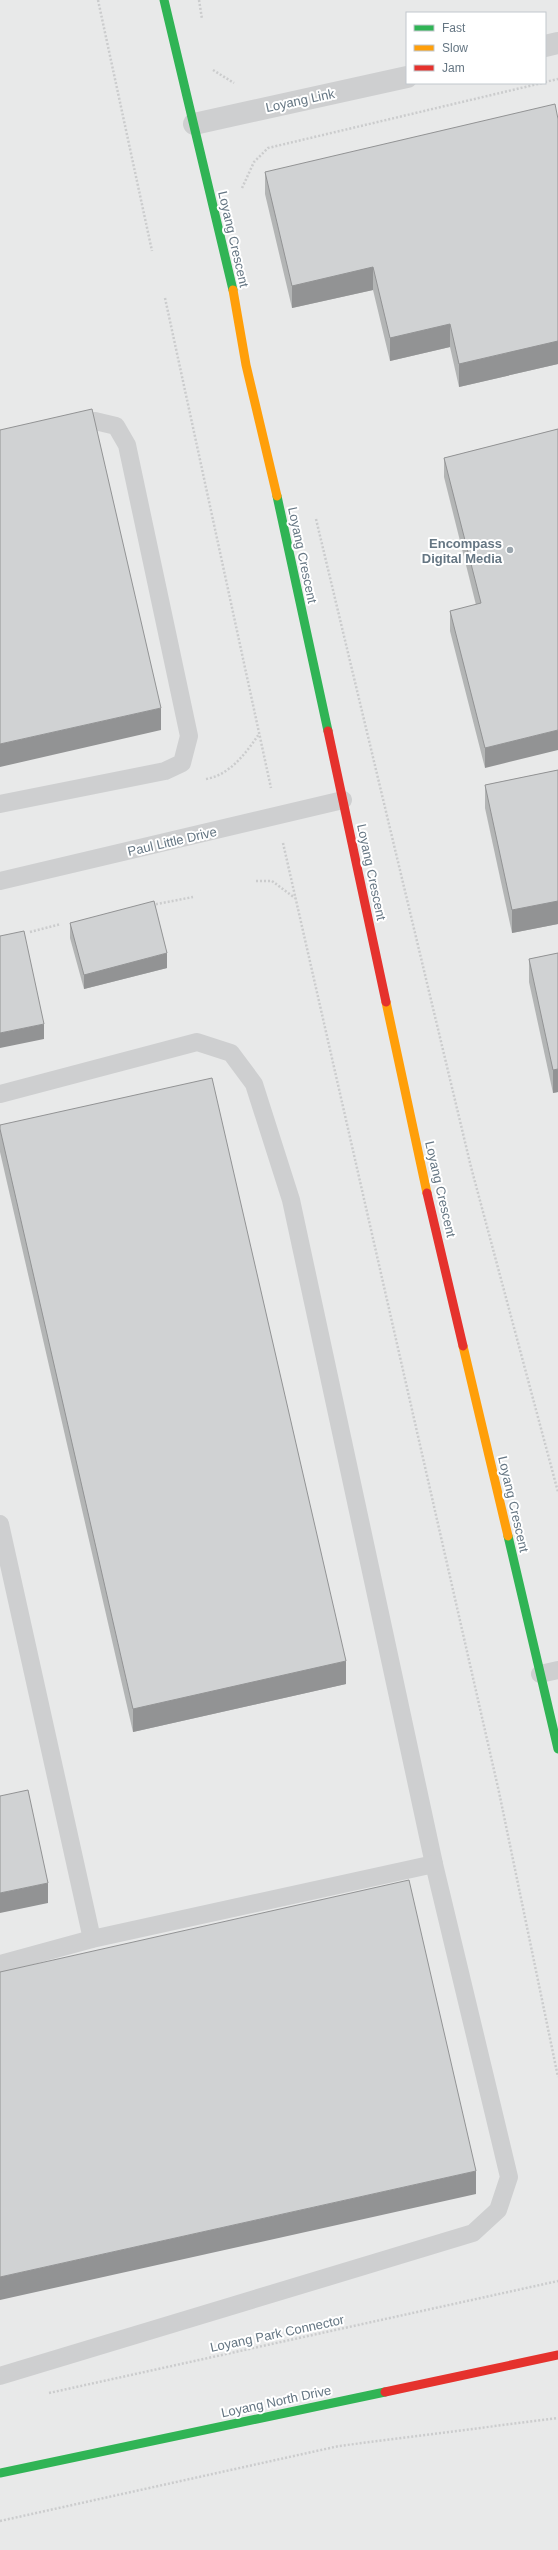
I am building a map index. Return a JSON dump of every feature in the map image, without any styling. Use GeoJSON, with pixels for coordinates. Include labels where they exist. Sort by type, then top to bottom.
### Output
{"type":"FeatureCollection","features":[{"type":"Feature","properties":{"kind":"street","name":"Loyang Crescent"},"geometry":{"type":"LineString","coordinates":[[164,0],[229,268],[246,365],[343,800],[424,1178],[558,1749]]}},
{"type":"Feature","properties":{"kind":"street"},"geometry":{"type":"LineString","coordinates":[[546,46],[558,43]]}},
{"type":"Feature","properties":{"kind":"street","name":"Loyang Link"},"geometry":{"type":"LineString","coordinates":[[194,124],[406,76]]}},
{"type":"Feature","properties":{"kind":"street","name":"Loyang North Drive"},"geometry":{"type":"LineString","coordinates":[[0,2473],[558,2355]]}},
{"type":"Feature","properties":{"kind":"lane"},"geometry":{"type":"LineString","coordinates":[[0,804],[165,772],[182,763],[189,736],[127,445],[116,426],[95,422],[51,431]]}},
{"type":"Feature","properties":{"kind":"lane","name":"Paul Little Drive"},"geometry":{"type":"LineString","coordinates":[[0,882],[343,800]]}},
{"type":"Feature","properties":{"kind":"lane"},"geometry":{"type":"LineString","coordinates":[[0,1094],[197,1042],[231,1053],[254,1084],[291,1200],[434,1864],[509,2177],[498,2210],[473,2233],[0,2376]]}},
{"type":"Feature","properties":{"kind":"lane"},"geometry":{"type":"LineString","coordinates":[[0,1524],[92,1939]]}},
{"type":"Feature","properties":{"kind":"lane"},"geometry":{"type":"LineString","coordinates":[[540,1674],[558,1670]]}},
{"type":"Feature","properties":{"kind":"lane"},"geometry":{"type":"LineString","coordinates":[[0,1964],[92,1939],[434,1864]]}},
{"type":"Feature","properties":{"kind":"path"},"geometry":{"type":"LineString","coordinates":[[98,0],[152,251]]}},
{"type":"Feature","properties":{"kind":"path"},"geometry":{"type":"LineString","coordinates":[[198,0],[203,23]]}},
{"type":"Feature","properties":{"kind":"path"},"geometry":{"type":"LineString","coordinates":[[211,62],[224,117]]}},
{"type":"Feature","properties":{"kind":"path"},"geometry":{"type":"LineString","coordinates":[[546,82],[558,79]]}},
{"type":"Feature","properties":{"kind":"path"},"geometry":{"type":"LineString","coordinates":[[238,185],[240,193],[254,162],[268,148],[538,84]]}},
{"type":"Feature","properties":{"kind":"path"},"geometry":{"type":"LineString","coordinates":[[165,298],[277,816],[499,1792],[558,2077]]}},
{"type":"Feature","properties":{"kind":"path"},"geometry":{"type":"LineString","coordinates":[[314,512],[471,1167],[558,1492]]}},
{"type":"Feature","properties":{"kind":"path"},"geometry":{"type":"LineString","coordinates":[[256,882],[272,881],[296,898]]}},
{"type":"Feature","properties":{"kind":"path"},"geometry":{"type":"LineString","coordinates":[[145,906],[193,897]]}},
{"type":"Feature","properties":{"kind":"path"},"geometry":{"type":"LineString","coordinates":[[30,932],[61,924]]}},
{"type":"Feature","properties":{"kind":"path","name":"Loyang Park Connector"},"geometry":{"type":"LineString","coordinates":[[46,2394],[558,2281]]}},
{"type":"Feature","properties":{"kind":"path"},"geometry":{"type":"LineString","coordinates":[[0,2521],[339,2446],[558,2418]]}},
{"type":"Feature","properties":{"kind":"shaded area"},"geometry":{"type":"Polygon","coordinates":[[[0,0],[558,0],[558,2550],[0,2550],[0,0]]]}},
{"type":"Feature","properties":{"kind":"building"},"geometry":{"type":"Polygon","coordinates":[[[555,104],[558,119],[558,341],[459,364],[450,324],[390,338],[373,267],[292,286],[265,172],[555,104]]]}},
{"type":"Feature","properties":{"kind":"building"},"geometry":{"type":"Polygon","coordinates":[[[92,409],[161,708],[0,744],[0,430],[92,409]]]}},
{"type":"Feature","properties":{"kind":"building","name":"Encompass Digital Media"},"geometry":{"type":"Polygon","coordinates":[[[558,429],[558,730],[485,748],[450,611],[481,603],[444,458],[558,429]]]}},
{"type":"Feature","properties":{"kind":"building"},"geometry":{"type":"Polygon","coordinates":[[[558,770],[558,901],[512,910],[485,785],[558,770]]]}},
{"type":"Feature","properties":{"kind":"building"},"geometry":{"type":"Polygon","coordinates":[[[154,901],[167,953],[84,975],[70,923],[154,901]]]}},
{"type":"Feature","properties":{"kind":"building"},"geometry":{"type":"Polygon","coordinates":[[[24,931],[44,1024],[0,1033],[0,936],[24,931]]]}},
{"type":"Feature","properties":{"kind":"building"},"geometry":{"type":"Polygon","coordinates":[[[558,953],[558,1069],[553,1070],[529,959],[558,953]]]}},
{"type":"Feature","properties":{"kind":"building"},"geometry":{"type":"Polygon","coordinates":[[[212,1078],[346,1661],[133,1709],[0,1125],[212,1078]]]}},
{"type":"Feature","properties":{"kind":"building"},"geometry":{"type":"Polygon","coordinates":[[[28,1790],[48,1883],[0,1893],[0,1796],[28,1790]]]}},
{"type":"Feature","properties":{"kind":"building"},"geometry":{"type":"Polygon","coordinates":[[[409,1880],[476,2171],[0,2277],[0,1972],[409,1880]]]}},
{"type":"Feature","properties":{"kind":"traffic: fast"},"geometry":{"type":"LineString","coordinates":[[164,0],[233,290]]}},
{"type":"Feature","properties":{"kind":"traffic: fast"},"geometry":{"type":"LineString","coordinates":[[277,496],[328,731]]}},
{"type":"Feature","properties":{"kind":"traffic: fast"},"geometry":{"type":"LineString","coordinates":[[508,1536],[558,1749]]}},
{"type":"Feature","properties":{"kind":"traffic: fast"},"geometry":{"type":"LineString","coordinates":[[0,2473],[385,2392]]}},
{"type":"Feature","properties":{"kind":"traffic: slow"},"geometry":{"type":"LineString","coordinates":[[233,290],[246,365],[277,496]]}},
{"type":"Feature","properties":{"kind":"traffic: slow"},"geometry":{"type":"LineString","coordinates":[[386,1002],[427,1193]]}},
{"type":"Feature","properties":{"kind":"traffic: slow"},"geometry":{"type":"LineString","coordinates":[[463,1346],[508,1536]]}},
{"type":"Feature","properties":{"kind":"traffic: jam"},"geometry":{"type":"LineString","coordinates":[[328,731],[386,1002]]}},
{"type":"Feature","properties":{"kind":"traffic: jam"},"geometry":{"type":"LineString","coordinates":[[427,1193],[463,1346]]}},
{"type":"Feature","properties":{"kind":"traffic: jam"},"geometry":{"type":"LineString","coordinates":[[385,2392],[558,2355]]}},
{"type":"Feature","properties":{"kind":"place","name":"Encompass Digital Media"},"geometry":{"type":"Point","coordinates":[510,550]}}]}
